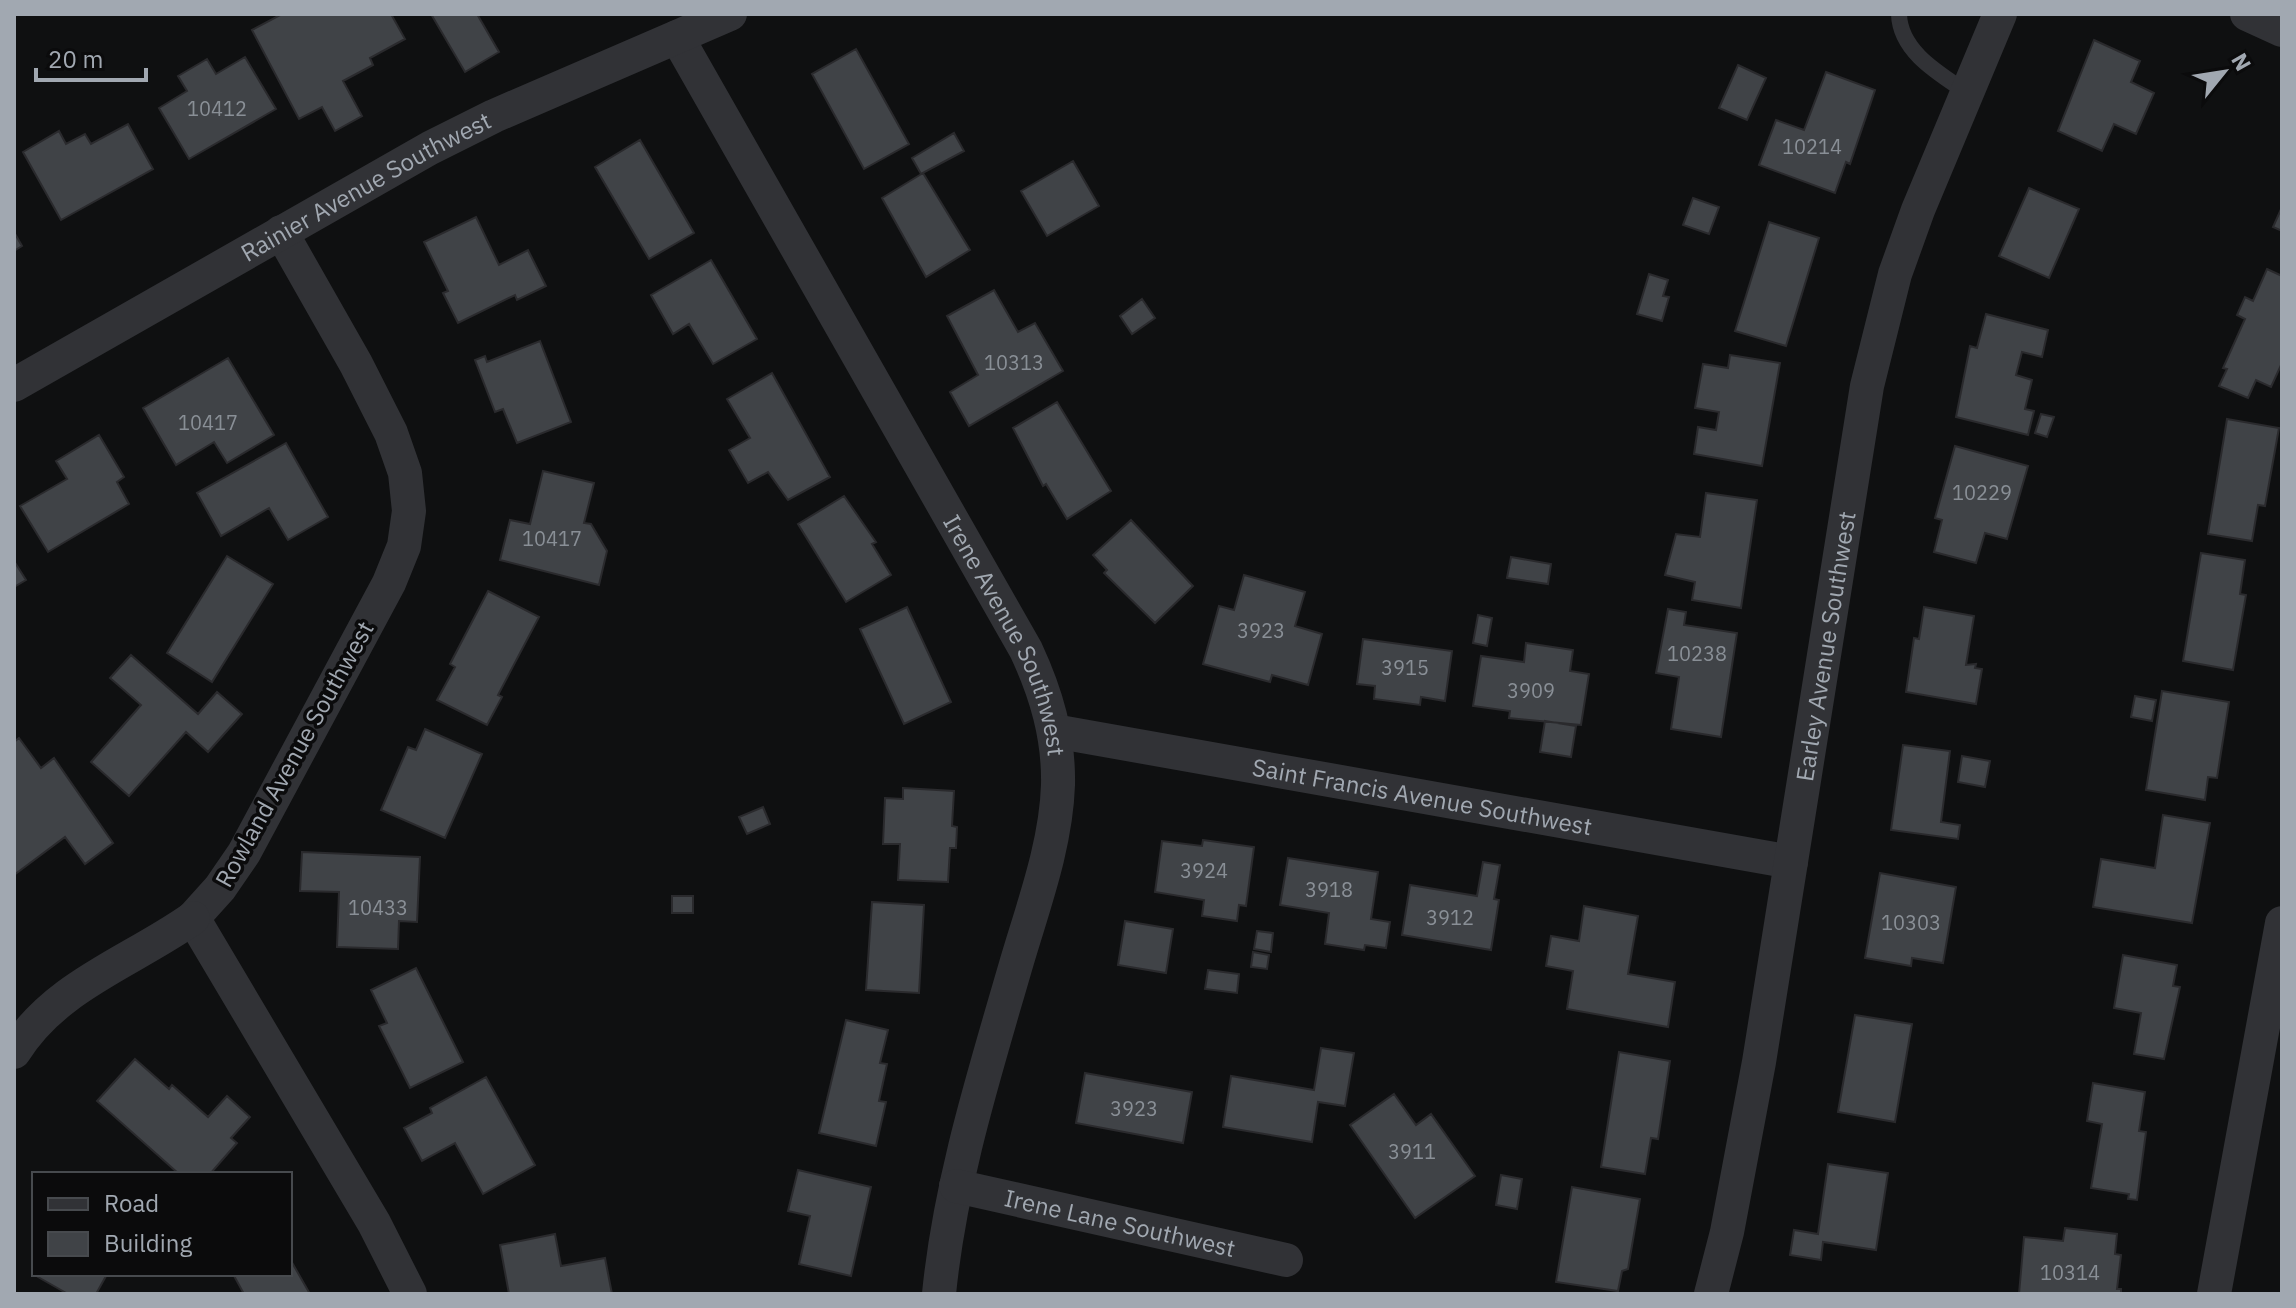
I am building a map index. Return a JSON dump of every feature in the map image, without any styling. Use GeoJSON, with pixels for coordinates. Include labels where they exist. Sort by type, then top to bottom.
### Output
{"type":"FeatureCollection","features":[{"type":"Feature","properties":{"kind":"street","name":"Rainier Avenue Southwest"},"geometry":{"type":"LineString","coordinates":[[14,385],[461,132],[730,14]]}},
{"type":"Feature","properties":{"kind":"street","name":"Earley Avenue Southwest"},"geometry":{"type":"LineString","coordinates":[[1711,1294],[1738,1177],[1791,862],[1857,432],[1869,374],[1895,274],[1918,210],[2000,14]]}},
{"type":"Feature","properties":{"kind":"street"},"geometry":{"type":"LineString","coordinates":[[2247,14],[2282,30]]}},
{"type":"Feature","properties":{"kind":"street","name":"Irene Avenue Southwest"},"geometry":{"type":"LineString","coordinates":[[677,37],[1026,650],[1054,731],[1058,785],[1046,858],[956,1186],[939,1294]]}},
{"type":"Feature","properties":{"kind":"street","name":"Rowland Avenue Southwest"},"geometry":{"type":"LineString","coordinates":[[14,1052],[30,1028],[58,1002],[193,918],[220,888],[244,853],[389,583],[407,530],[405,473],[391,433],[356,364],[281,232]]}},
{"type":"Feature","properties":{"kind":"street","name":"Saint Francis Avenue Southwest"},"geometry":{"type":"LineString","coordinates":[[1054,731],[1791,862]]}},
{"type":"Feature","properties":{"kind":"street"},"geometry":{"type":"LineString","coordinates":[[193,918],[398,1264],[410,1294]]}},
{"type":"Feature","properties":{"kind":"street"},"geometry":{"type":"LineString","coordinates":[[2214,1294],[2282,923]]}},
{"type":"Feature","properties":{"kind":"street","name":"Irene Lane Southwest"},"geometry":{"type":"LineString","coordinates":[[956,1186],[1286,1260]]}},
{"type":"Feature","properties":{"kind":"lane"},"geometry":{"type":"LineString","coordinates":[[1899,14],[1906,39],[1918,55],[1968,93]]}},
{"type":"Feature","properties":{"kind":"building"},"geometry":{"type":"Polygon","coordinates":[[[282,14],[391,14],[405,39],[370,58],[373,65],[343,81],[362,116],[335,131],[322,107],[299,119],[252,30],[282,14]]]}},
{"type":"Feature","properties":{"kind":"building"},"geometry":{"type":"Polygon","coordinates":[[[431,14],[477,14],[499,52],[465,72],[431,14]]]}},
{"type":"Feature","properties":{"kind":"building"},"geometry":{"type":"Polygon","coordinates":[[[2094,40],[2140,61],[2131,82],[2154,93],[2136,134],[2114,124],[2102,151],[2058,131],[2094,40]]]}},
{"type":"Feature","properties":{"kind":"building"},"geometry":{"type":"Polygon","coordinates":[[[856,49],[909,144],[864,169],[812,74],[856,49]]]}},
{"type":"Feature","properties":{"kind":"building"},"geometry":{"type":"Polygon","coordinates":[[[245,57],[276,109],[189,159],[159,108],[187,91],[178,76],[207,59],[216,74],[245,57]]]}},
{"type":"Feature","properties":{"kind":"building"},"geometry":{"type":"Polygon","coordinates":[[[1738,65],[1766,78],[1747,120],[1719,108],[1738,65]]]}},
{"type":"Feature","properties":{"kind":"building"},"geometry":{"type":"Polygon","coordinates":[[[1826,72],[1875,90],[1850,164],[1846,162],[1835,193],[1759,165],[1776,120],[1804,130],[1826,72]]]}},
{"type":"Feature","properties":{"kind":"building"},"geometry":{"type":"Polygon","coordinates":[[[128,124],[153,169],[61,220],[23,152],[59,131],[66,144],[85,134],[91,144],[128,124]]]}},
{"type":"Feature","properties":{"kind":"building"},"geometry":{"type":"Polygon","coordinates":[[[954,133],[964,151],[921,174],[912,158],[954,133]]]}},
{"type":"Feature","properties":{"kind":"building"},"geometry":{"type":"Polygon","coordinates":[[[640,140],[694,233],[649,259],[595,167],[640,140]]]}},
{"type":"Feature","properties":{"kind":"building"},"geometry":{"type":"Polygon","coordinates":[[[1073,161],[1099,206],[1047,236],[1021,191],[1073,161]]]}},
{"type":"Feature","properties":{"kind":"building"},"geometry":{"type":"Polygon","coordinates":[[[923,173],[970,250],[926,277],[882,198],[923,173]]]}},
{"type":"Feature","properties":{"kind":"building"},"geometry":{"type":"Polygon","coordinates":[[[2029,188],[2079,209],[2049,278],[1999,256],[2029,188]]]}},
{"type":"Feature","properties":{"kind":"building"},"geometry":{"type":"Polygon","coordinates":[[[1693,198],[1719,207],[1709,234],[1683,225],[1693,198]]]}},
{"type":"Feature","properties":{"kind":"building"},"geometry":{"type":"Polygon","coordinates":[[[2282,207],[2282,231],[2273,227],[2282,207]]]}},
{"type":"Feature","properties":{"kind":"building"},"geometry":{"type":"Polygon","coordinates":[[[476,217],[499,265],[528,250],[546,286],[517,300],[515,295],[458,323],[443,293],[448,291],[424,242],[476,217]]]}},
{"type":"Feature","properties":{"kind":"building"},"geometry":{"type":"Polygon","coordinates":[[[1769,222],[1819,238],[1786,346],[1735,331],[1769,222]]]}},
{"type":"Feature","properties":{"kind":"building"},"geometry":{"type":"Polygon","coordinates":[[[14,232],[22,246],[14,251],[14,232]]]}},
{"type":"Feature","properties":{"kind":"building"},"geometry":{"type":"Polygon","coordinates":[[[711,260],[757,339],[713,364],[689,324],[673,334],[651,295],[711,260]]]}},
{"type":"Feature","properties":{"kind":"building"},"geometry":{"type":"Polygon","coordinates":[[[2267,269],[2282,276],[2282,363],[2271,387],[2256,380],[2248,398],[2219,386],[2227,369],[2223,368],[2245,319],[2237,315],[2245,297],[2253,301],[2267,269]]]}},
{"type":"Feature","properties":{"kind":"building"},"geometry":{"type":"Polygon","coordinates":[[[1649,274],[1668,280],[1663,296],[1669,297],[1662,321],[1637,314],[1649,274]]]}},
{"type":"Feature","properties":{"kind":"building"},"geometry":{"type":"Polygon","coordinates":[[[994,290],[1018,332],[1035,323],[1063,371],[969,426],[950,392],[978,375],[947,316],[994,290]]]}},
{"type":"Feature","properties":{"kind":"building"},"geometry":{"type":"Polygon","coordinates":[[[1142,299],[1155,318],[1132,334],[1120,316],[1142,299]]]}},
{"type":"Feature","properties":{"kind":"building"},"geometry":{"type":"Polygon","coordinates":[[[1986,314],[2048,330],[2042,357],[2022,352],[2016,375],[2032,380],[2025,409],[2034,411],[2028,435],[1956,417],[1970,346],[1977,348],[1986,314]]]}},
{"type":"Feature","properties":{"kind":"building"},"geometry":{"type":"Polygon","coordinates":[[[540,341],[571,422],[517,443],[503,409],[495,412],[475,360],[485,356],[487,362],[540,341]]]}},
{"type":"Feature","properties":{"kind":"building"},"geometry":{"type":"Polygon","coordinates":[[[1730,355],[1780,363],[1762,466],[1694,454],[1698,427],[1716,430],[1719,412],[1695,408],[1703,364],[1728,368],[1730,355]]]}},
{"type":"Feature","properties":{"kind":"building"},"geometry":{"type":"Polygon","coordinates":[[[228,358],[274,435],[227,463],[214,442],[176,465],[143,408],[228,358]]]}},
{"type":"Feature","properties":{"kind":"building"},"geometry":{"type":"Polygon","coordinates":[[[772,373],[830,477],[788,500],[768,472],[748,483],[729,450],[750,438],[727,399],[772,373]]]}},
{"type":"Feature","properties":{"kind":"building"},"geometry":{"type":"Polygon","coordinates":[[[1057,402],[1111,491],[1067,519],[1046,484],[1043,486],[1013,428],[1057,402]]]}},
{"type":"Feature","properties":{"kind":"building"},"geometry":{"type":"Polygon","coordinates":[[[2041,414],[2054,417],[2047,437],[2035,433],[2041,414]]]}},
{"type":"Feature","properties":{"kind":"building"},"geometry":{"type":"Polygon","coordinates":[[[2227,419],[2279,428],[2265,506],[2258,505],[2252,541],[2208,534],[2227,419]]]}},
{"type":"Feature","properties":{"kind":"building"},"geometry":{"type":"Polygon","coordinates":[[[99,435],[124,477],[117,482],[129,504],[48,552],[20,506],[67,479],[56,461],[99,435]]]}},
{"type":"Feature","properties":{"kind":"building"},"geometry":{"type":"Polygon","coordinates":[[[286,443],[328,517],[288,540],[269,508],[221,536],[197,493],[286,443]]]}},
{"type":"Feature","properties":{"kind":"building"},"geometry":{"type":"Polygon","coordinates":[[[1955,446],[2028,466],[2007,539],[1985,533],[1976,563],[1934,552],[1942,520],[1935,518],[1955,446]]]}},
{"type":"Feature","properties":{"kind":"building"},"geometry":{"type":"Polygon","coordinates":[[[543,471],[594,483],[584,523],[591,524],[607,551],[599,585],[500,560],[510,520],[530,524],[543,471]]]}},
{"type":"Feature","properties":{"kind":"building"},"geometry":{"type":"Polygon","coordinates":[[[1706,493],[1757,500],[1741,608],[1692,600],[1695,582],[1665,575],[1676,534],[1700,537],[1706,493]]]}},
{"type":"Feature","properties":{"kind":"building"},"geometry":{"type":"Polygon","coordinates":[[[844,496],[876,542],[872,544],[891,575],[846,602],[798,524],[844,496]]]}},
{"type":"Feature","properties":{"kind":"building"},"geometry":{"type":"Polygon","coordinates":[[[1131,520],[1193,586],[1155,623],[1104,573],[1107,570],[1093,555],[1131,520]]]}},
{"type":"Feature","properties":{"kind":"building"},"geometry":{"type":"Polygon","coordinates":[[[2201,553],[2245,560],[2240,594],[2246,595],[2233,670],[2183,661],[2201,553]]]}},
{"type":"Feature","properties":{"kind":"building"},"geometry":{"type":"Polygon","coordinates":[[[227,556],[273,584],[212,682],[167,653],[227,556]]]}},
{"type":"Feature","properties":{"kind":"building"},"geometry":{"type":"Polygon","coordinates":[[[1511,557],[1551,564],[1548,584],[1507,578],[1511,557]]]}},
{"type":"Feature","properties":{"kind":"building"},"geometry":{"type":"Polygon","coordinates":[[[14,561],[26,580],[14,587],[14,561]]]}},
{"type":"Feature","properties":{"kind":"building"},"geometry":{"type":"Polygon","coordinates":[[[1244,575],[1305,592],[1295,626],[1322,634],[1308,685],[1272,675],[1270,682],[1203,664],[1219,606],[1234,610],[1244,575]]]}},
{"type":"Feature","properties":{"kind":"building"},"geometry":{"type":"Polygon","coordinates":[[[488,591],[539,617],[498,695],[502,697],[487,725],[437,700],[455,667],[450,664],[488,591]]]}},
{"type":"Feature","properties":{"kind":"building"},"geometry":{"type":"Polygon","coordinates":[[[907,607],[951,702],[904,724],[860,629],[907,607]]]}},
{"type":"Feature","properties":{"kind":"building"},"geometry":{"type":"Polygon","coordinates":[[[1924,607],[1974,616],[1966,665],[1976,664],[1975,668],[1982,669],[1976,704],[1906,692],[1914,638],[1919,639],[1924,607]]]}},
{"type":"Feature","properties":{"kind":"building"},"geometry":{"type":"Polygon","coordinates":[[[1668,609],[1686,612],[1684,625],[1737,633],[1721,737],[1671,729],[1679,677],[1656,673],[1668,609]]]}},
{"type":"Feature","properties":{"kind":"building"},"geometry":{"type":"Polygon","coordinates":[[[1478,615],[1492,618],[1487,646],[1473,643],[1478,615]]]}},
{"type":"Feature","properties":{"kind":"building"},"geometry":{"type":"Polygon","coordinates":[[[1363,639],[1452,651],[1445,701],[1421,697],[1420,705],[1374,699],[1375,686],[1357,684],[1363,639]]]}},
{"type":"Feature","properties":{"kind":"building"},"geometry":{"type":"Polygon","coordinates":[[[1526,643],[1573,650],[1570,671],[1589,674],[1581,725],[1509,718],[1510,711],[1473,706],[1481,656],[1524,662],[1526,643]]]}},
{"type":"Feature","properties":{"kind":"building"},"geometry":{"type":"Polygon","coordinates":[[[131,655],[198,714],[217,692],[242,714],[208,752],[186,732],[129,796],[91,762],[141,705],[110,678],[131,655]]]}},
{"type":"Feature","properties":{"kind":"building"},"geometry":{"type":"Polygon","coordinates":[[[2162,691],[2229,702],[2217,778],[2208,777],[2205,800],[2146,790],[2162,691]]]}},
{"type":"Feature","properties":{"kind":"building"},"geometry":{"type":"Polygon","coordinates":[[[2135,696],[2156,700],[2152,721],[2131,717],[2135,696]]]}},
{"type":"Feature","properties":{"kind":"building"},"geometry":{"type":"Polygon","coordinates":[[[1545,721],[1576,726],[1571,757],[1540,752],[1545,721]]]}},
{"type":"Feature","properties":{"kind":"building"},"geometry":{"type":"Polygon","coordinates":[[[425,729],[482,754],[445,838],[381,810],[408,747],[416,750],[425,729]]]}},
{"type":"Feature","properties":{"kind":"building"},"geometry":{"type":"Polygon","coordinates":[[[19,738],[41,768],[54,758],[113,843],[85,864],[65,837],[14,875],[14,742],[19,738]]]}},
{"type":"Feature","properties":{"kind":"building"},"geometry":{"type":"Polygon","coordinates":[[[1903,745],[1950,751],[1941,822],[1960,825],[1958,839],[1891,830],[1903,745]]]}},
{"type":"Feature","properties":{"kind":"building"},"geometry":{"type":"Polygon","coordinates":[[[1962,756],[1990,761],[1985,787],[1958,782],[1962,756]]]}},
{"type":"Feature","properties":{"kind":"building"},"geometry":{"type":"Polygon","coordinates":[[[903,788],[954,791],[952,826],[957,827],[956,848],[950,848],[948,882],[898,880],[900,844],[883,844],[885,798],[903,799],[903,788]]]}},
{"type":"Feature","properties":{"kind":"building"},"geometry":{"type":"Polygon","coordinates":[[[763,807],[770,824],[747,834],[739,817],[763,807]]]}},
{"type":"Feature","properties":{"kind":"building"},"geometry":{"type":"Polygon","coordinates":[[[2163,815],[2210,823],[2192,923],[2093,907],[2101,859],[2155,868],[2163,815]]]}},
{"type":"Feature","properties":{"kind":"building"},"geometry":{"type":"Polygon","coordinates":[[[1203,840],[1254,847],[1246,906],[1239,905],[1237,921],[1202,916],[1204,900],[1155,892],[1162,841],[1202,846],[1203,840]]]}},
{"type":"Feature","properties":{"kind":"building"},"geometry":{"type":"Polygon","coordinates":[[[302,852],[420,857],[417,922],[399,921],[398,949],[337,947],[339,892],[300,891],[302,852]]]}},
{"type":"Feature","properties":{"kind":"building"},"geometry":{"type":"Polygon","coordinates":[[[1288,858],[1378,872],[1371,919],[1390,922],[1386,948],[1365,945],[1364,950],[1325,944],[1329,913],[1280,905],[1288,858]]]}},
{"type":"Feature","properties":{"kind":"building"},"geometry":{"type":"Polygon","coordinates":[[[1483,862],[1500,865],[1494,899],[1499,900],[1491,950],[1402,935],[1410,885],[1477,896],[1483,862]]]}},
{"type":"Feature","properties":{"kind":"building"},"geometry":{"type":"Polygon","coordinates":[[[1880,873],[1956,887],[1943,963],[1912,958],[1911,966],[1865,958],[1880,873]]]}},
{"type":"Feature","properties":{"kind":"building"},"geometry":{"type":"Polygon","coordinates":[[[672,896],[693,896],[693,913],[672,913],[672,896]]]}},
{"type":"Feature","properties":{"kind":"building"},"geometry":{"type":"Polygon","coordinates":[[[872,902],[924,905],[919,993],[866,990],[872,902]]]}},
{"type":"Feature","properties":{"kind":"building"},"geometry":{"type":"Polygon","coordinates":[[[1584,906],[1638,916],[1628,974],[1675,982],[1668,1027],[1567,1009],[1573,971],[1546,966],[1551,936],[1579,941],[1584,906]]]}},
{"type":"Feature","properties":{"kind":"building"},"geometry":{"type":"Polygon","coordinates":[[[1125,921],[1173,929],[1166,973],[1118,965],[1125,921]]]}},
{"type":"Feature","properties":{"kind":"building"},"geometry":{"type":"Polygon","coordinates":[[[1257,931],[1273,933],[1271,952],[1254,949],[1257,931]]]}},
{"type":"Feature","properties":{"kind":"building"},"geometry":{"type":"Polygon","coordinates":[[[1253,952],[1269,955],[1267,969],[1251,967],[1253,952]]]}},
{"type":"Feature","properties":{"kind":"building"},"geometry":{"type":"Polygon","coordinates":[[[2123,955],[2177,965],[2173,986],[2180,987],[2164,1059],[2134,1054],[2141,1013],[2114,1008],[2123,955]]]}},
{"type":"Feature","properties":{"kind":"building"},"geometry":{"type":"Polygon","coordinates":[[[416,968],[463,1062],[410,1088],[379,1026],[387,1023],[371,990],[416,968]]]}},
{"type":"Feature","properties":{"kind":"building"},"geometry":{"type":"Polygon","coordinates":[[[1208,970],[1239,974],[1237,993],[1205,989],[1208,970]]]}},
{"type":"Feature","properties":{"kind":"building"},"geometry":{"type":"Polygon","coordinates":[[[1855,1015],[1912,1024],[1895,1122],[1838,1112],[1855,1015]]]}},
{"type":"Feature","properties":{"kind":"building"},"geometry":{"type":"Polygon","coordinates":[[[846,1020],[888,1030],[880,1063],[887,1064],[879,1101],[886,1102],[876,1146],[819,1133],[846,1020]]]}},
{"type":"Feature","properties":{"kind":"building"},"geometry":{"type":"Polygon","coordinates":[[[1321,1048],[1354,1053],[1345,1106],[1318,1102],[1312,1142],[1223,1127],[1231,1076],[1314,1090],[1321,1048]]]}},
{"type":"Feature","properties":{"kind":"building"},"geometry":{"type":"Polygon","coordinates":[[[1619,1052],[1670,1061],[1658,1139],[1651,1138],[1645,1174],[1601,1167],[1619,1052]]]}},
{"type":"Feature","properties":{"kind":"building"},"geometry":{"type":"Polygon","coordinates":[[[135,1059],[169,1089],[172,1085],[208,1117],[227,1096],[250,1117],[231,1138],[237,1143],[212,1172],[177,1172],[97,1101],[135,1059]]]}},
{"type":"Feature","properties":{"kind":"building"},"geometry":{"type":"Polygon","coordinates":[[[1085,1073],[1192,1092],[1183,1143],[1076,1123],[1085,1073]]]}},
{"type":"Feature","properties":{"kind":"building"},"geometry":{"type":"Polygon","coordinates":[[[486,1077],[535,1165],[483,1194],[455,1143],[422,1161],[404,1128],[432,1113],[430,1108],[486,1077]]]}},
{"type":"Feature","properties":{"kind":"building"},"geometry":{"type":"Polygon","coordinates":[[[2093,1083],[2145,1092],[2139,1131],[2146,1132],[2137,1200],[2128,1199],[2129,1194],[2091,1188],[2102,1124],[2087,1121],[2093,1083]]]}},
{"type":"Feature","properties":{"kind":"building"},"geometry":{"type":"Polygon","coordinates":[[[1394,1094],[1416,1125],[1431,1114],[1475,1176],[1415,1218],[1350,1125],[1394,1094]]]}},
{"type":"Feature","properties":{"kind":"building"},"geometry":{"type":"Polygon","coordinates":[[[1828,1164],[1888,1173],[1876,1250],[1823,1242],[1821,1260],[1790,1255],[1794,1230],[1818,1234],[1828,1164]]]}},
{"type":"Feature","properties":{"kind":"building"},"geometry":{"type":"Polygon","coordinates":[[[798,1170],[871,1187],[851,1276],[799,1264],[810,1216],[788,1211],[798,1170]]]}},
{"type":"Feature","properties":{"kind":"building"},"geometry":{"type":"Polygon","coordinates":[[[1501,1175],[1522,1179],[1517,1209],[1496,1205],[1501,1175]]]}},
{"type":"Feature","properties":{"kind":"building"},"geometry":{"type":"Polygon","coordinates":[[[1572,1187],[1640,1199],[1628,1269],[1622,1271],[1618,1291],[1556,1282],[1572,1187]]]}},
{"type":"Feature","properties":{"kind":"building"},"geometry":{"type":"Polygon","coordinates":[[[2065,1228],[2117,1234],[2115,1254],[2121,1255],[2117,1289],[2121,1289],[2121,1294],[2019,1294],[2024,1237],[2063,1241],[2065,1228]]]}},
{"type":"Feature","properties":{"kind":"building"},"geometry":{"type":"Polygon","coordinates":[[[555,1234],[561,1266],[605,1258],[612,1294],[509,1294],[500,1245],[555,1234]]]}},
{"type":"Feature","properties":{"kind":"building"},"geometry":{"type":"Polygon","coordinates":[[[292,1262],[310,1294],[244,1294],[234,1276],[292,1276],[292,1262]]]}},
{"type":"Feature","properties":{"kind":"building"},"geometry":{"type":"Polygon","coordinates":[[[106,1276],[96,1294],[68,1294],[38,1277],[106,1276]]]}}]}
